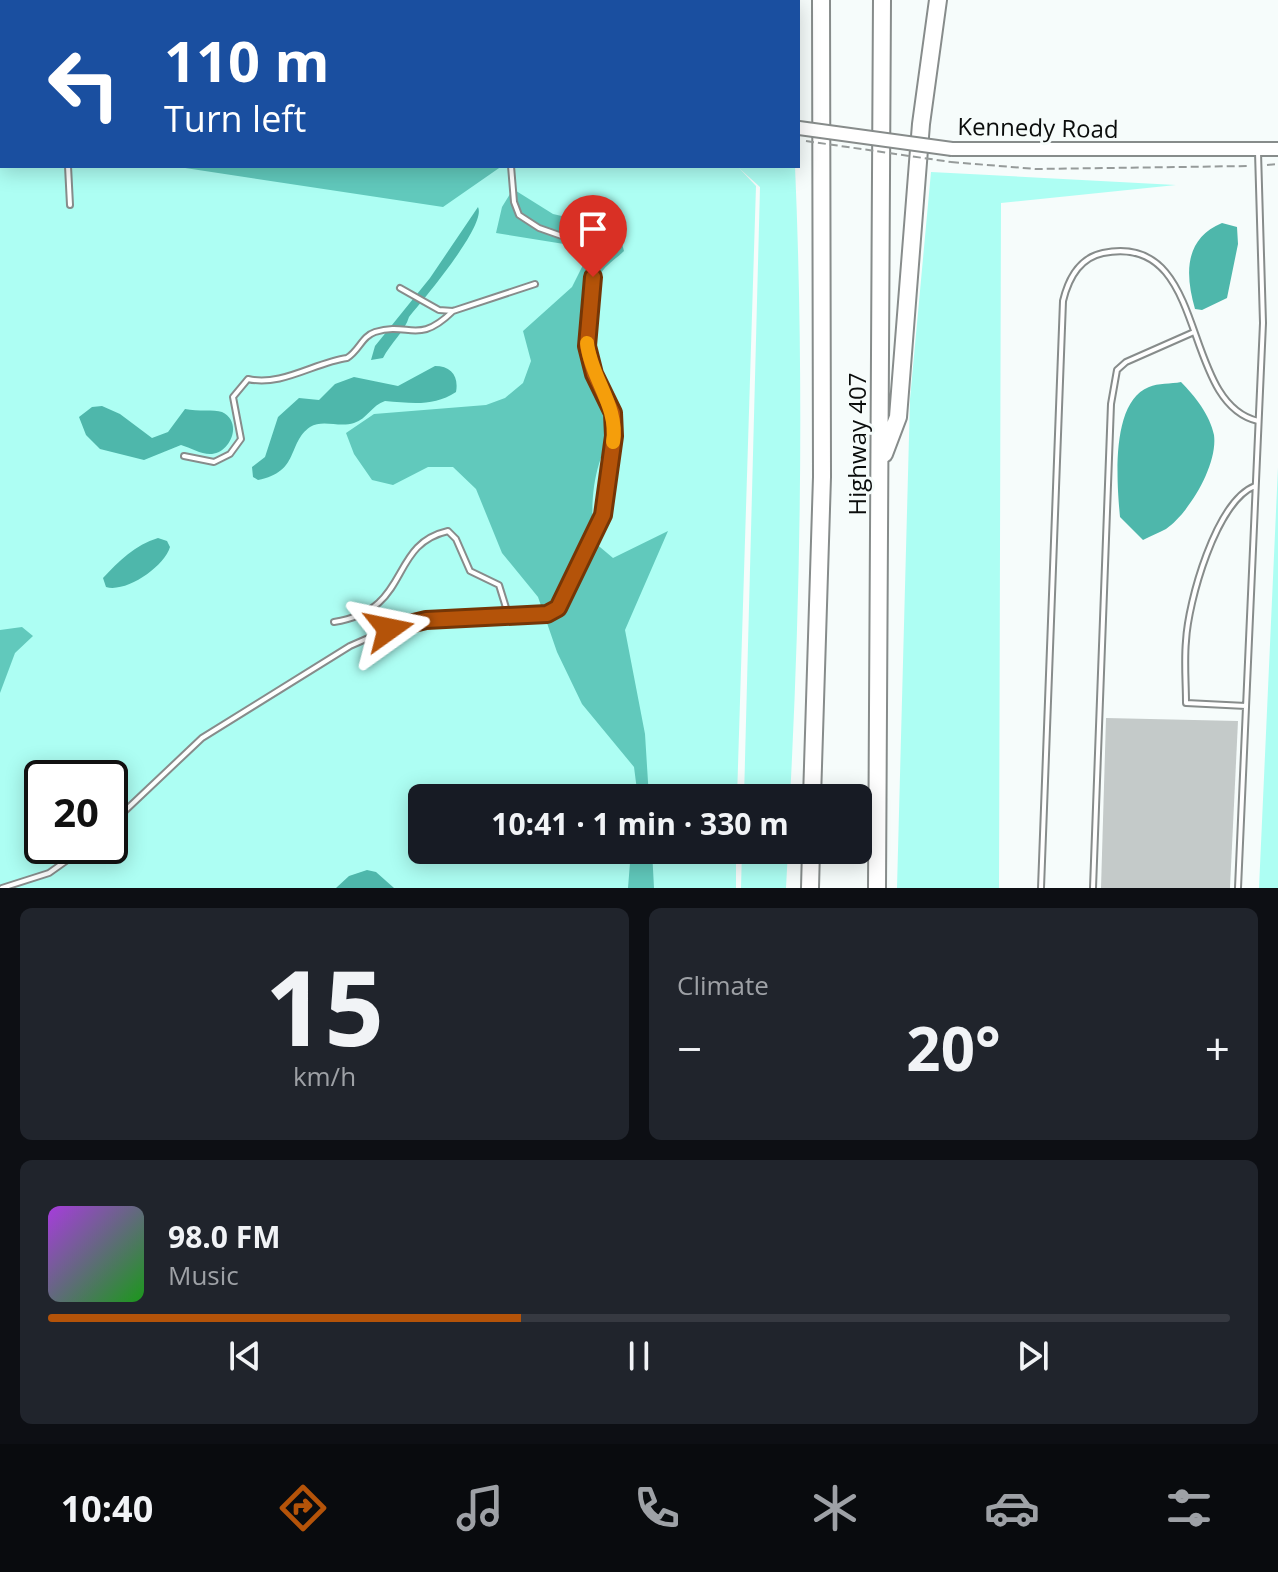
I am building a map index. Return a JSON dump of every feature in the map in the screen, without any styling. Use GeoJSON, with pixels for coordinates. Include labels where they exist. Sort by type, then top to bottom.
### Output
{"type":"FeatureCollection","features":[{"type":"Feature","properties":{"kind":"highway","name":"Highway 407"},"geometry":{"type":"LineString","coordinates":[[812,784],[822,477],[821,0]]}},
{"type":"Feature","properties":{"kind":"highway","name":"Highway 407"},"geometry":{"type":"LineString","coordinates":[[877,888],[882,0]]}},
{"type":"Feature","properties":{"kind":"highway"},"geometry":{"type":"LineString","coordinates":[[880,465],[898,417],[921,124],[938,0]]}},
{"type":"Feature","properties":{"kind":"highway"},"geometry":{"type":"LineString","coordinates":[[810,888],[811,864]]}},
{"type":"Feature","properties":{"kind":"main road","name":"Kennedy Road"},"geometry":{"type":"LineString","coordinates":[[800,128],[951,155],[1278,149]]}},
{"type":"Feature","properties":{"kind":"lane"},"geometry":{"type":"LineString","coordinates":[[1238,888],[1263,323],[1258,149]]}},
{"type":"Feature","properties":{"kind":"lane"},"geometry":{"type":"LineString","coordinates":[[68,168],[70,205]]}},
{"type":"Feature","properties":{"kind":"lane"},"geometry":{"type":"LineString","coordinates":[[128,808],[202,738],[350,646],[389,629],[426,620],[547,614],[558,608],[603,515],[614,436],[613,413],[594,374],[587,346],[593,277],[591,255],[579,242],[539,228],[519,215],[514,202],[511,168]]}},
{"type":"Feature","properties":{"kind":"lane"},"geometry":{"type":"LineString","coordinates":[[1041,888],[1063,301],[1067,283],[1076,269],[1098,253],[1128,251],[1143,254],[1165,270],[1225,399],[1242,417],[1258,421]]}},
{"type":"Feature","properties":{"kind":"lane"},"geometry":{"type":"LineString","coordinates":[[400,288],[439,310],[453,311],[535,284]]}},
{"type":"Feature","properties":{"kind":"lane"},"geometry":{"type":"LineString","coordinates":[[184,456],[214,462],[237,447],[241,439],[233,397],[241,383],[248,379],[303,372],[326,360],[347,358],[365,338],[378,331],[431,330],[453,311]]}},
{"type":"Feature","properties":{"kind":"lane"},"geometry":{"type":"LineString","coordinates":[[1093,888],[1111,404],[1117,370],[1126,362],[1195,332]]}},
{"type":"Feature","properties":{"kind":"lane"},"geometry":{"type":"LineString","coordinates":[[1246,706],[1186,703],[1186,640],[1192,601],[1227,511],[1243,491],[1255,486]]}},
{"type":"Feature","properties":{"kind":"lane"},"geometry":{"type":"LineString","coordinates":[[334,622],[363,616],[376,608],[389,594],[417,546],[448,531],[456,539],[470,571],[499,585],[508,614]]}},
{"type":"Feature","properties":{"kind":"lane"},"geometry":{"type":"LineString","coordinates":[[2,888],[49,873],[62,864]]}},
{"type":"Feature","properties":{"kind":"path"},"geometry":{"type":"LineString","coordinates":[[800,140],[1065,169],[1278,164]]}},
{"type":"Feature","properties":{"kind":"shaded area"},"geometry":{"type":"Polygon","coordinates":[[[0,168],[739,168],[756,186],[737,784],[408,784],[408,864],[736,864],[736,888],[0,888],[0,168]]]}},
{"type":"Feature","properties":{"kind":"shaded area"},"geometry":{"type":"Polygon","coordinates":[[[739,168],[795,168],[800,324],[800,482],[791,784],[744,784],[760,187],[739,168]]]}},
{"type":"Feature","properties":{"kind":"shaded area"},"geometry":{"type":"Polygon","coordinates":[[[931,172],[1176,185],[1001,203],[999,888],[897,888],[910,399],[931,172]]]}},
{"type":"Feature","properties":{"kind":"shaded area"},"geometry":{"type":"Polygon","coordinates":[[[478,207],[478,216],[464,245],[409,317],[383,358],[371,360],[375,346],[430,278],[478,207]]]}},
{"type":"Feature","properties":{"kind":"shaded area"},"geometry":{"type":"Polygon","coordinates":[[[1222,223],[1237,227],[1238,244],[1227,298],[1202,310],[1195,309],[1190,259],[1200,238],[1222,223]]]}},
{"type":"Feature","properties":{"kind":"shaded area"},"geometry":{"type":"Polygon","coordinates":[[[435,366],[453,373],[456,392],[430,402],[385,401],[354,423],[310,427],[281,471],[258,480],[253,477],[252,467],[265,457],[278,417],[299,398],[319,400],[335,384],[354,377],[398,386],[435,366]]]}},
{"type":"Feature","properties":{"kind":"shaded area"},"geometry":{"type":"Polygon","coordinates":[[[1181,382],[1209,420],[1214,435],[1211,460],[1207,474],[1184,512],[1166,529],[1143,540],[1120,517],[1118,465],[1122,426],[1136,396],[1149,387],[1181,382]]]}},
{"type":"Feature","properties":{"kind":"shaded area"},"geometry":{"type":"Polygon","coordinates":[[[102,406],[120,414],[152,438],[168,432],[185,409],[219,411],[232,422],[232,436],[225,448],[212,454],[181,445],[144,460],[100,449],[86,435],[79,417],[92,407],[102,406]]]}},
{"type":"Feature","properties":{"kind":"shaded area"},"geometry":{"type":"Polygon","coordinates":[[[1278,467],[1278,888],[1259,888],[1278,467]]]}},
{"type":"Feature","properties":{"kind":"shaded area"},"geometry":{"type":"Polygon","coordinates":[[[158,538],[167,541],[170,547],[160,563],[143,577],[124,586],[106,587],[103,578],[115,566],[135,549],[158,538]]]}},
{"type":"Feature","properties":{"kind":"shaded area"},"geometry":{"type":"Polygon","coordinates":[[[742,864],[787,864],[786,888],[741,888],[742,864]]]}},
{"type":"Feature","properties":{"kind":"shaded area"},"geometry":{"type":"Polygon","coordinates":[[[367,870],[376,872],[394,888],[336,888],[349,876],[367,870]]]}},
{"type":"Feature","properties":{"kind":"green space"},"geometry":{"type":"Polygon","coordinates":[[[185,168],[499,168],[443,207],[185,168]]]}},
{"type":"Feature","properties":{"kind":"green space"},"geometry":{"type":"Polygon","coordinates":[[[513,189],[553,214],[618,229],[624,251],[601,273],[591,290],[587,308],[590,346],[621,415],[600,462],[592,507],[594,542],[613,558],[668,531],[625,630],[645,734],[648,784],[636,784],[634,767],[582,704],[557,652],[538,597],[502,553],[476,489],[453,467],[428,467],[393,485],[372,480],[354,454],[346,433],[374,414],[486,405],[505,398],[523,383],[531,361],[523,331],[572,287],[585,261],[564,244],[496,233],[502,207],[513,189]]]}},
{"type":"Feature","properties":{"kind":"green space"},"geometry":{"type":"Polygon","coordinates":[[[22,627],[33,636],[15,653],[0,693],[0,630],[22,627]]]}},
{"type":"Feature","properties":{"kind":"green space"},"geometry":{"type":"Polygon","coordinates":[[[630,864],[653,864],[654,888],[628,888],[630,864]]]}},
{"type":"Feature","properties":{"kind":"building"},"geometry":{"type":"Polygon","coordinates":[[[1106,718],[1238,721],[1230,888],[1101,888],[1106,718]]]}},
{"type":"Feature","properties":{"kind":"slow traffic"},"geometry":{"type":"LineString","coordinates":[[587,343],[594,374],[613,413],[613,442]]}},
{"type":"Feature","properties":{"kind":"route"},"geometry":{"type":"LineString","coordinates":[[389,629],[426,620],[547,614],[558,608],[580,557],[603,515],[614,436],[613,413],[594,374],[587,346],[587,309],[593,277]]}}]}
